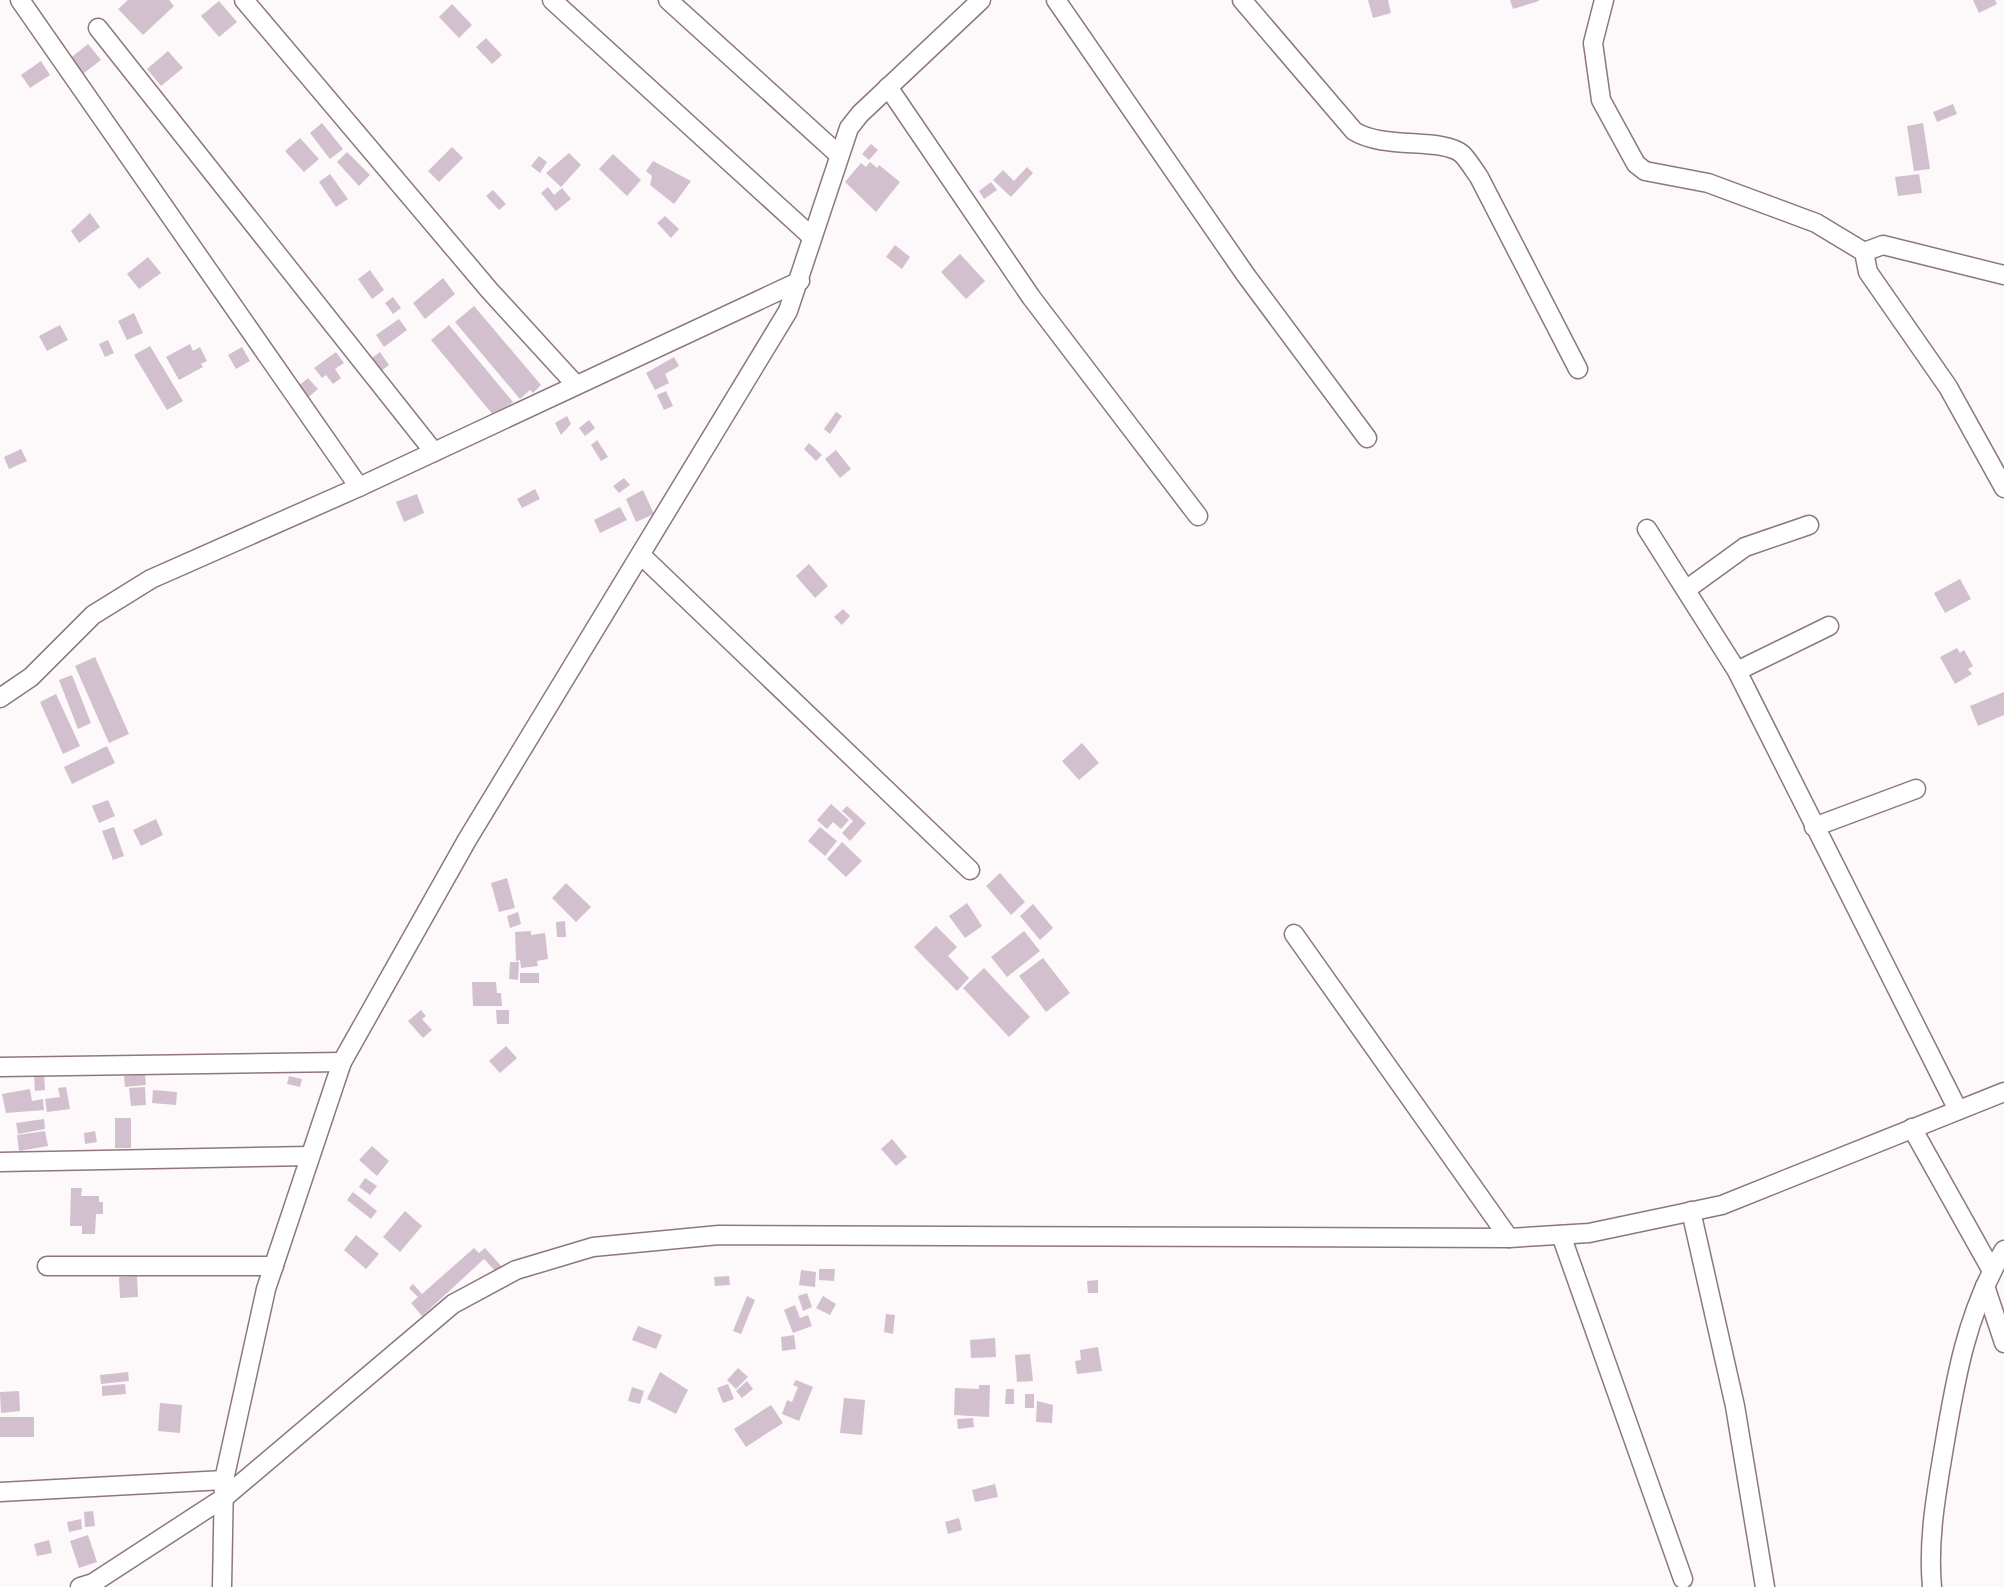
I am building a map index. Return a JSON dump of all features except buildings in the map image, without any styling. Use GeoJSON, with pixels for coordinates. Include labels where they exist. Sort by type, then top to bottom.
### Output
{"type":"FeatureCollection","features":[{"type":"Feature","properties":{"kind":"street"},"geometry":{"type":"LineString","coordinates":[[20,0],[359,487]]}},
{"type":"Feature","properties":{"kind":"street"},"geometry":{"type":"LineString","coordinates":[[244,0],[490,291],[576,385]]}},
{"type":"Feature","properties":{"kind":"street"},"geometry":{"type":"LineString","coordinates":[[552,0],[812,237]]}},
{"type":"Feature","properties":{"kind":"street"},"geometry":{"type":"LineString","coordinates":[[668,0],[839,155]]}},
{"type":"Feature","properties":{"kind":"street"},"geometry":{"type":"LineString","coordinates":[[222,1587],[224,1488],[274,1266],[342,1062],[467,840],[642,556],[788,311],[849,128],[888,87],[981,0]]}},
{"type":"Feature","properties":{"kind":"street"},"geometry":{"type":"LineString","coordinates":[[1056,0],[1245,274],[1367,438]]}},
{"type":"Feature","properties":{"kind":"street"},"geometry":{"type":"LineString","coordinates":[[1242,0],[1354,131],[1368,140],[1449,148],[1462,154],[1479,177],[1578,369]]}},
{"type":"Feature","properties":{"kind":"street"},"geometry":{"type":"LineString","coordinates":[[1604,0],[1593,43],[1601,100],[1610,121],[1636,164],[1645,171],[1708,183],[1816,223],[1864,252],[1868,272],[1948,387],[2004,488]]}},
{"type":"Feature","properties":{"kind":"street"},"geometry":{"type":"LineString","coordinates":[[98,28],[434,452]]}},
{"type":"Feature","properties":{"kind":"street"},"geometry":{"type":"LineString","coordinates":[[888,87],[1031,297],[1198,516]]}},
{"type":"Feature","properties":{"kind":"street"},"geometry":{"type":"LineString","coordinates":[[1864,252],[1883,245],[2004,275]]}},
{"type":"Feature","properties":{"kind":"street"},"geometry":{"type":"LineString","coordinates":[[0,677],[4,696],[31,677],[93,615],[151,579],[359,487],[800,281]]}},
{"type":"Feature","properties":{"kind":"street"},"geometry":{"type":"LineString","coordinates":[[1687,589],[1745,547],[1809,524]]}},
{"type":"Feature","properties":{"kind":"street"},"geometry":{"type":"LineString","coordinates":[[1647,529],[1737,671],[1958,1110]]}},
{"type":"Feature","properties":{"kind":"street"},"geometry":{"type":"LineString","coordinates":[[642,556],[970,870]]}},
{"type":"Feature","properties":{"kind":"street"},"geometry":{"type":"LineString","coordinates":[[1737,671],[1829,626]]}},
{"type":"Feature","properties":{"kind":"street"},"geometry":{"type":"LineString","coordinates":[[1814,827],[1916,789]]}},
{"type":"Feature","properties":{"kind":"street"},"geometry":{"type":"LineString","coordinates":[[1294,934],[1509,1238]]}},
{"type":"Feature","properties":{"kind":"street"},"geometry":{"type":"LineString","coordinates":[[0,1067],[342,1062]]}},
{"type":"Feature","properties":{"kind":"street"},"geometry":{"type":"LineString","coordinates":[[80,1587],[93,1583],[224,1488],[453,1304],[516,1270],[593,1247],[719,1235],[1509,1238],[1589,1233],[1722,1205],[2004,1092]]}},
{"type":"Feature","properties":{"kind":"street"},"geometry":{"type":"LineString","coordinates":[[1912,1128],[1989,1279],[2004,1343]]}},
{"type":"Feature","properties":{"kind":"street"},"geometry":{"type":"LineString","coordinates":[[0,1162],[310,1156]]}},
{"type":"Feature","properties":{"kind":"street"},"geometry":{"type":"LineString","coordinates":[[1690,1211],[1735,1406],[1765,1587]]}},
{"type":"Feature","properties":{"kind":"street"},"geometry":{"type":"LineString","coordinates":[[1561,1235],[1683,1578]]}},
{"type":"Feature","properties":{"kind":"street"},"geometry":{"type":"LineString","coordinates":[[1932,1587],[1932,1521],[1957,1364],[1989,1279],[2003,1252]]}},
{"type":"Feature","properties":{"kind":"street"},"geometry":{"type":"LineString","coordinates":[[47,1266],[274,1266]]}},
{"type":"Feature","properties":{"kind":"street"},"geometry":{"type":"LineString","coordinates":[[0,1492],[224,1488]]}}]}
